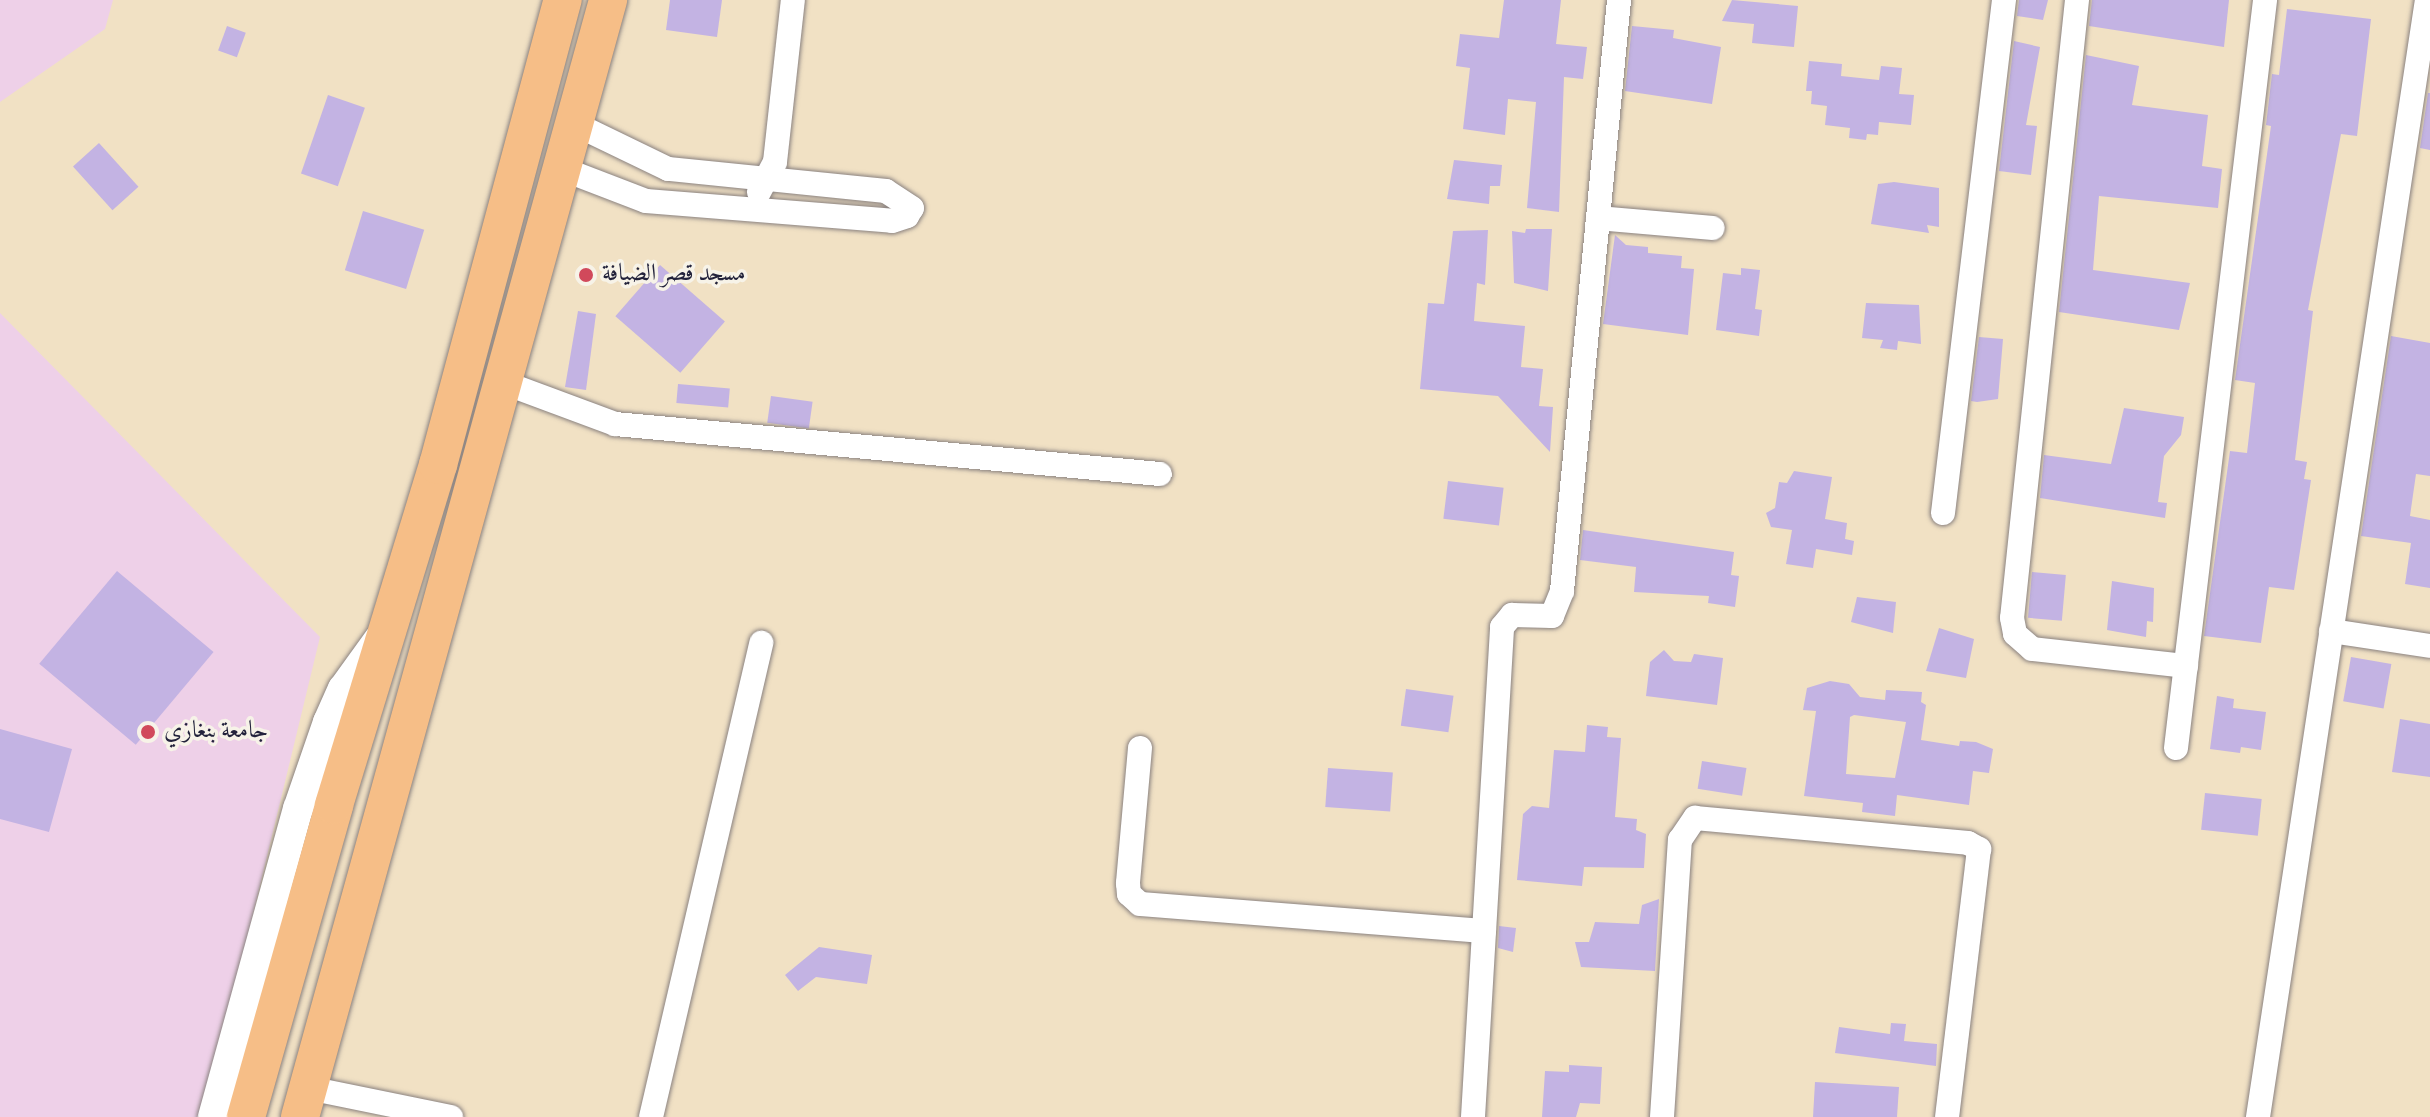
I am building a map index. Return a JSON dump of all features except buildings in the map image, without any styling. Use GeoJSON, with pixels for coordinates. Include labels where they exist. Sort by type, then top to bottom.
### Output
{"type":"FeatureCollection","features":[{"type":"Feature","properties":{"kind":"highway"},"geometry":{"type":"LineString","coordinates":[[246,1117],[391,621],[563,0]]}},
{"type":"Feature","properties":{"kind":"highway"},"geometry":{"type":"LineString","coordinates":[[304,1103],[608,0]]}},
{"type":"Feature","properties":{"kind":"street"},"geometry":{"type":"LineString","coordinates":[[757,209],[775,174],[793,0]]}},
{"type":"Feature","properties":{"kind":"street"},"geometry":{"type":"LineString","coordinates":[[1473,1117],[1502,627],[1509,616],[1552,616],[1560,605],[1619,0]]}},
{"type":"Feature","properties":{"kind":"street"},"geometry":{"type":"LineString","coordinates":[[1943,513],[2004,0]]}},
{"type":"Feature","properties":{"kind":"street"},"geometry":{"type":"LineString","coordinates":[[2077,0],[2012,618],[2015,634],[2025,644],[2050,654],[2186,666]]}},
{"type":"Feature","properties":{"kind":"street"},"geometry":{"type":"LineString","coordinates":[[2176,748],[2265,0]]}},
{"type":"Feature","properties":{"kind":"street"},"geometry":{"type":"LineString","coordinates":[[2258,1117],[2427,0]]}},
{"type":"Feature","properties":{"kind":"street"},"geometry":{"type":"LineString","coordinates":[[560,168],[646,201],[892,221],[907,216],[912,208],[886,191],[775,174],[668,169],[575,124]]}},
{"type":"Feature","properties":{"kind":"street"},"geometry":{"type":"LineString","coordinates":[[665,202],[668,169]]}},
{"type":"Feature","properties":{"kind":"street"},"geometry":{"type":"LineString","coordinates":[[775,174],[787,212]]}},
{"type":"Feature","properties":{"kind":"street"},"geometry":{"type":"LineString","coordinates":[[1598,218],[1713,228]]}},
{"type":"Feature","properties":{"kind":"street"},"geometry":{"type":"LineString","coordinates":[[502,382],[615,424],[1160,474]]}},
{"type":"Feature","properties":{"kind":"street"},"geometry":{"type":"LineString","coordinates":[[213,1117],[298,809],[328,722],[343,689],[391,621]]}},
{"type":"Feature","properties":{"kind":"street"},"geometry":{"type":"LineString","coordinates":[[2331,631],[2430,646]]}},
{"type":"Feature","properties":{"kind":"street"},"geometry":{"type":"LineString","coordinates":[[651,1117],[761,643]]}},
{"type":"Feature","properties":{"kind":"street"},"geometry":{"type":"LineString","coordinates":[[1140,748],[1128,883],[1129,894],[1140,904],[1484,931]]}},
{"type":"Feature","properties":{"kind":"street"},"geometry":{"type":"LineString","coordinates":[[1662,1117],[1679,849],[1686,825],[1695,818],[1968,843],[1979,849],[1947,1117]]}},
{"type":"Feature","properties":{"kind":"street"},"geometry":{"type":"LineString","coordinates":[[304,1103],[451,1117]]}},
{"type":"Feature","properties":{"kind":"shaded area"},"geometry":{"type":"Polygon","coordinates":[[[0,0],[113,0],[105,29],[0,102],[0,0]]]}},
{"type":"Feature","properties":{"kind":"shaded area","name":"جامعة بنغازي"},"geometry":{"type":"Polygon","coordinates":[[[0,313],[320,637],[204,1117],[0,1117],[0,313]]]}},
{"type":"Feature","properties":{"kind":"place","name":"مسجد قصر الضيافة"},"geometry":{"type":"Point","coordinates":[586,275]}},
{"type":"Feature","properties":{"kind":"place","name":"جامعة بنغازي"},"geometry":{"type":"Point","coordinates":[148,732]}}]}
